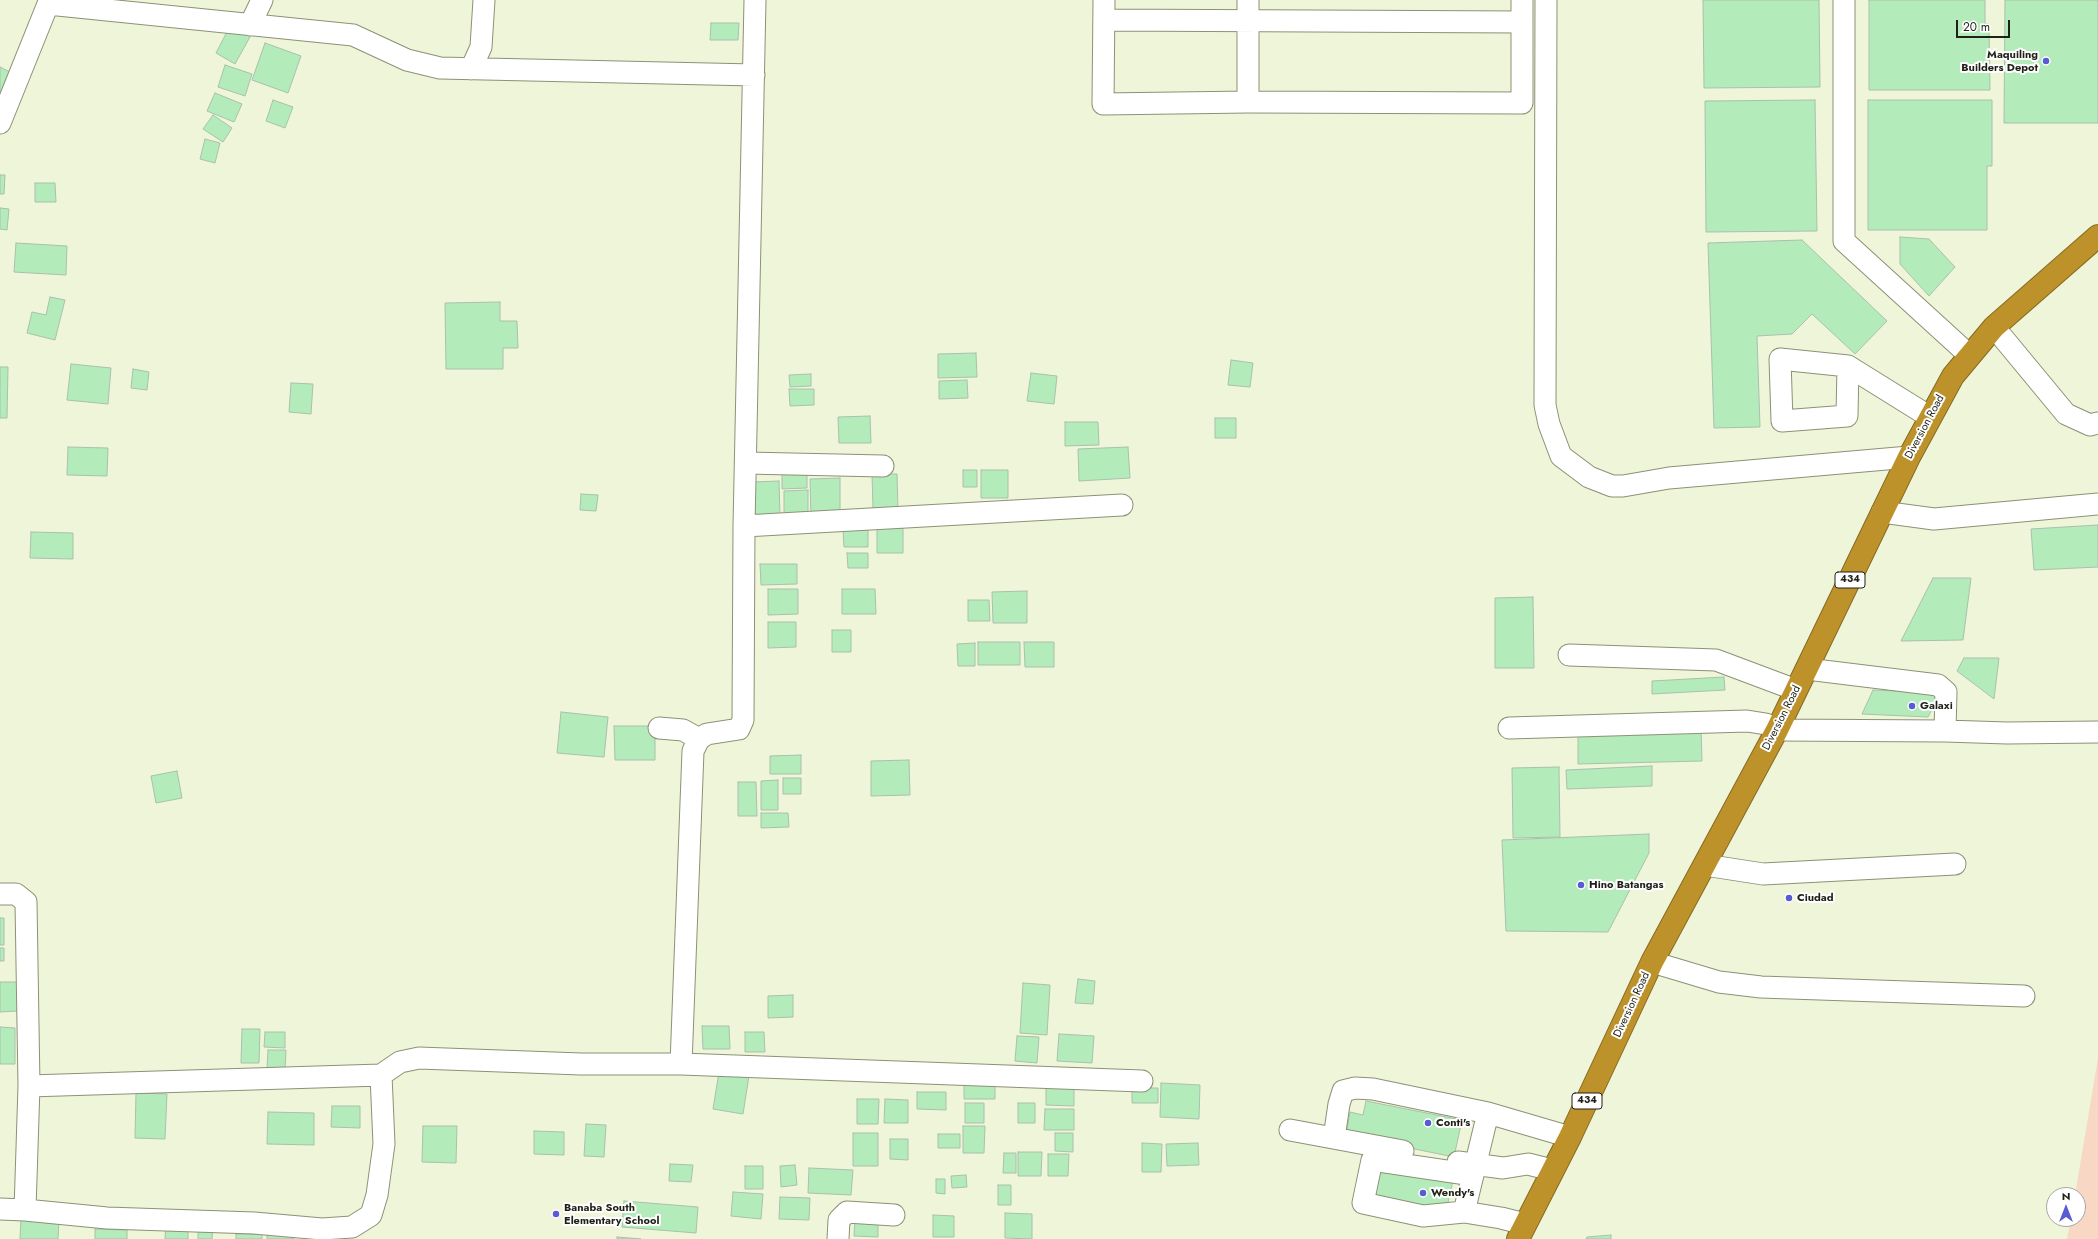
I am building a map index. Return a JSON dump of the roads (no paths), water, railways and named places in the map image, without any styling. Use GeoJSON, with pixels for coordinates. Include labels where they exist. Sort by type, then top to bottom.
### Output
{"type":"FeatureCollection","features":[{"type":"Feature","properties":{"kind":"highway","name":"Diversion Road"},"geometry":{"type":"LineString","coordinates":[[1522,1232],[1570,1137],[1652,962],[1777,730],[1909,457],[1953,376],[1969,355],[1994,327],[2098,236]]}},
{"type":"Feature","properties":{"kind":"street"},"geometry":{"type":"LineString","coordinates":[[250,25],[262,0]]}},
{"type":"Feature","properties":{"kind":"street"},"geometry":{"type":"LineString","coordinates":[[471,69],[481,47],[484,0]]}},
{"type":"Feature","properties":{"kind":"street"},"geometry":{"type":"LineString","coordinates":[[681,1064],[693,751],[699,739],[707,734],[739,729],[743,720],[744,526],[755,0]]}},
{"type":"Feature","properties":{"kind":"street"},"geometry":{"type":"LineString","coordinates":[[1248,0],[1248,102]]}},
{"type":"Feature","properties":{"kind":"street"},"geometry":{"type":"LineString","coordinates":[[1522,0],[1522,22],[1522,103],[1248,102],[1103,104],[1104,10],[1248,21],[1522,22]]}},
{"type":"Feature","properties":{"kind":"street"},"geometry":{"type":"LineString","coordinates":[[1546,0],[1545,405],[1549,424],[1562,456],[1589,477],[1612,486],[1623,486],[1669,478],[1909,457]]}},
{"type":"Feature","properties":{"kind":"street"},"geometry":{"type":"LineString","coordinates":[[1844,0],[1844,241],[1969,355]]}},
{"type":"Feature","properties":{"kind":"street"},"geometry":{"type":"LineString","coordinates":[[0,122],[49,2],[250,25],[354,35],[407,60],[440,68],[754,75]]}},
{"type":"Feature","properties":{"kind":"street"},"geometry":{"type":"LineString","coordinates":[[1994,327],[2066,414],[2090,425],[2098,423]]}},
{"type":"Feature","properties":{"kind":"street"},"geometry":{"type":"LineString","coordinates":[[1848,366],[1930,417]]}},
{"type":"Feature","properties":{"kind":"street"},"geometry":{"type":"LineString","coordinates":[[746,463],[883,466]]}},
{"type":"Feature","properties":{"kind":"street"},"geometry":{"type":"LineString","coordinates":[[1882,512],[1934,519],[2098,504]]}},
{"type":"Feature","properties":{"kind":"street"},"geometry":{"type":"LineString","coordinates":[[744,526],[1122,505]]}},
{"type":"Feature","properties":{"kind":"street"},"geometry":{"type":"LineString","coordinates":[[1569,655],[1716,660],[1796,690]]}},
{"type":"Feature","properties":{"kind":"street"},"geometry":{"type":"LineString","coordinates":[[1807,669],[1938,685],[1946,692],[1945,731]]}},
{"type":"Feature","properties":{"kind":"street"},"geometry":{"type":"LineString","coordinates":[[1509,728],[1747,721],[1766,724],[1777,730],[2007,733],[2098,732]]}},
{"type":"Feature","properties":{"kind":"street"},"geometry":{"type":"LineString","coordinates":[[659,728],[684,730],[699,739]]}},
{"type":"Feature","properties":{"kind":"street"},"geometry":{"type":"LineString","coordinates":[[1705,865],[1764,874],[1955,864]]}},
{"type":"Feature","properties":{"kind":"street"},"geometry":{"type":"LineString","coordinates":[[0,894],[16,894],[26,902],[29,1086],[25,1210]]}},
{"type":"Feature","properties":{"kind":"street"},"geometry":{"type":"LineString","coordinates":[[1652,962],[1719,982],[1761,987],[2024,996]]}},
{"type":"Feature","properties":{"kind":"street"},"geometry":{"type":"LineString","coordinates":[[29,1086],[380,1075],[400,1062],[419,1058],[581,1064],[681,1064],[1142,1081]]}},
{"type":"Feature","properties":{"kind":"street"},"geometry":{"type":"LineString","coordinates":[[0,1209],[107,1218],[254,1223],[322,1228],[352,1227],[371,1214],[377,1195],[384,1144],[380,1075]]}},
{"type":"Feature","properties":{"kind":"street"},"geometry":{"type":"LineString","coordinates":[[1334,1138],[1339,1104],[1343,1091],[1355,1088],[1374,1090],[1488,1113],[1570,1137]]}},
{"type":"Feature","properties":{"kind":"street"},"geometry":{"type":"LineString","coordinates":[[1464,1212],[1488,1113]]}},
{"type":"Feature","properties":{"kind":"street"},"geometry":{"type":"LineString","coordinates":[[1290,1130],[1334,1138],[1474,1170]]}},
{"type":"Feature","properties":{"kind":"street"},"geometry":{"type":"LineString","coordinates":[[1522,1232],[1501,1218],[1464,1212],[1423,1216],[1363,1203],[1372,1160],[1474,1170],[1503,1168],[1528,1164],[1552,1170]]}},
{"type":"Feature","properties":{"kind":"street"},"geometry":{"type":"LineString","coordinates":[[838,1239],[840,1220],[842,1215],[847,1212],[894,1214]]}},
{"type":"Feature","properties":{"kind":"place","name":"Maquiling Builders Depot"},"geometry":{"type":"Point","coordinates":[2046,61]}},
{"type":"Feature","properties":{"kind":"place","name":"Galaxi"},"geometry":{"type":"Point","coordinates":[1912,706]}},
{"type":"Feature","properties":{"kind":"place","name":"Hino Batangas"},"geometry":{"type":"Point","coordinates":[1581,885]}},
{"type":"Feature","properties":{"kind":"place","name":"Ciudad"},"geometry":{"type":"Point","coordinates":[1789,898]}},
{"type":"Feature","properties":{"kind":"place","name":"Conti's"},"geometry":{"type":"Point","coordinates":[1428,1123]}},
{"type":"Feature","properties":{"kind":"place","name":"Wendy's"},"geometry":{"type":"Point","coordinates":[1423,1193]}},
{"type":"Feature","properties":{"kind":"place","name":"Banaba South Elementary School"},"geometry":{"type":"Point","coordinates":[556,1214]}}]}
